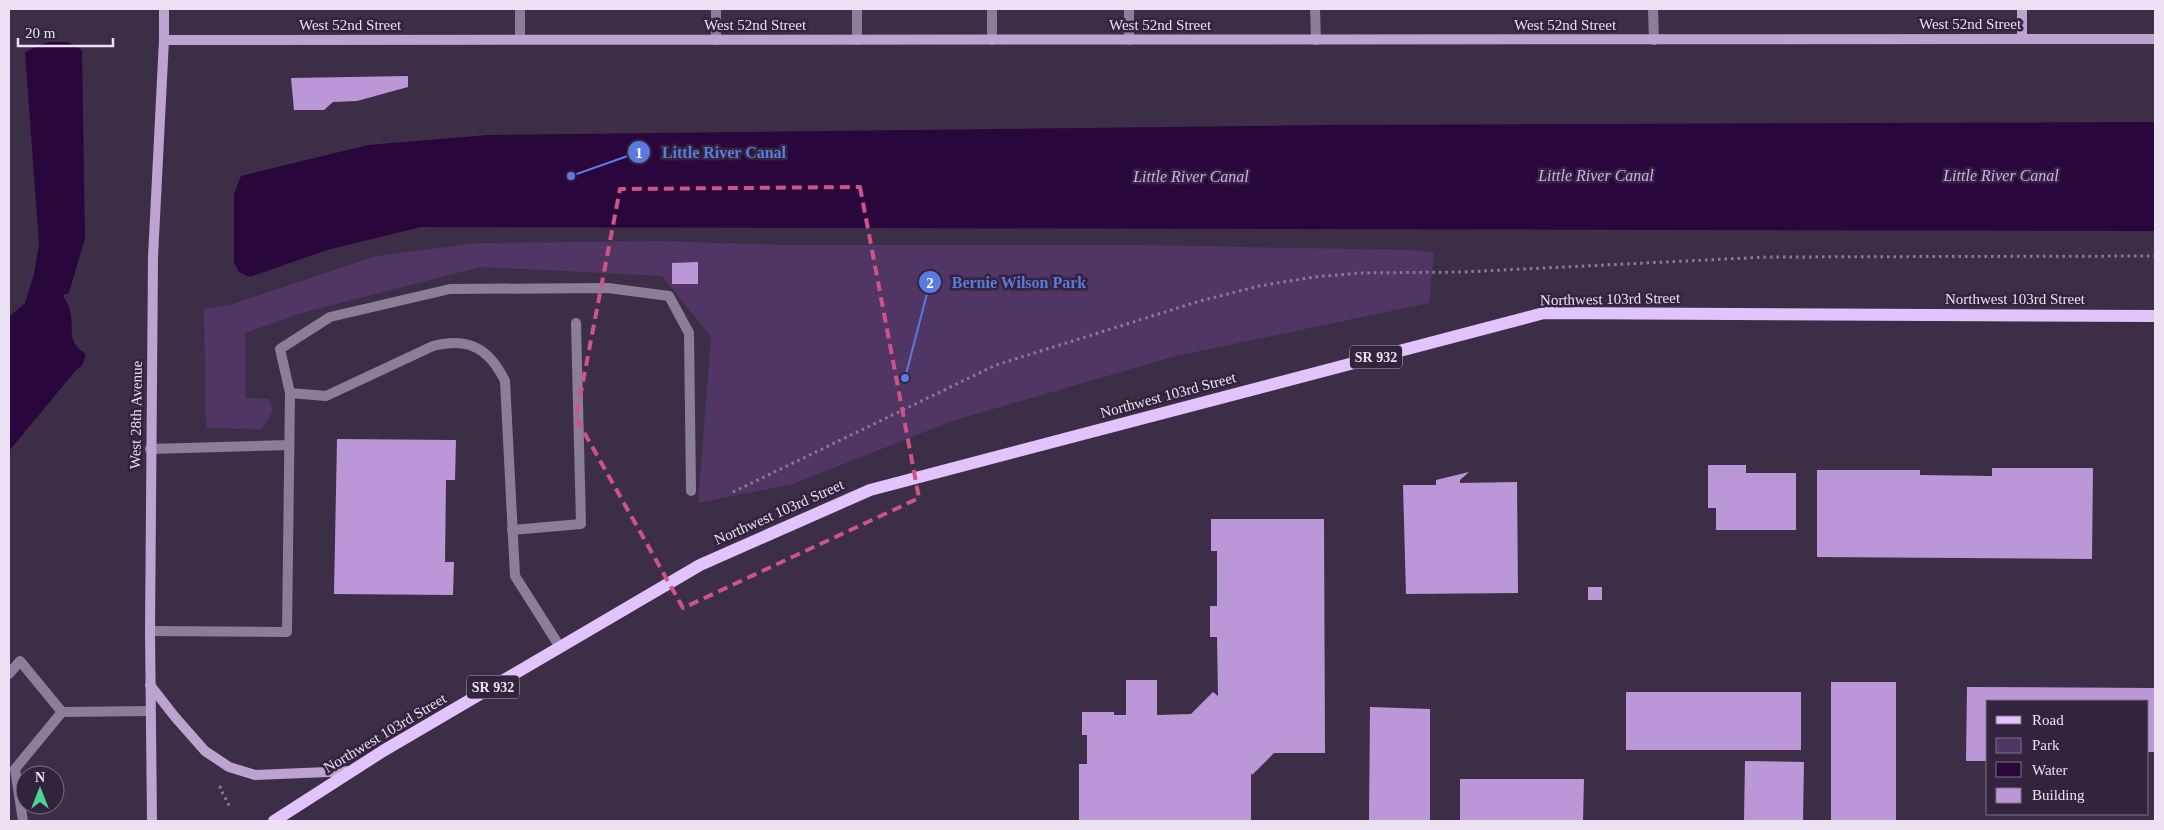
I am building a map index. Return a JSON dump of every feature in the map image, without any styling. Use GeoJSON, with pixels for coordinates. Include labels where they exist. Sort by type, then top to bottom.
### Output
{"type":"FeatureCollection","features":[{"type":"Feature","properties":{"kind":"main road","name":"Northwest 103rd Street"},"geometry":{"type":"LineString","coordinates":[[274,821],[352,771],[700,565],[870,490],[1544,313],[2155,316]]}},
{"type":"Feature","properties":{"kind":"street","name":"West 28th Avenue"},"geometry":{"type":"LineString","coordinates":[[152,821],[150,448],[153,257],[164,9]]}},
{"type":"Feature","properties":{"kind":"street"},"geometry":{"type":"LineString","coordinates":[[2022,9],[2022,39]]}},
{"type":"Feature","properties":{"kind":"street","name":"West 52nd Street"},"geometry":{"type":"LineString","coordinates":[[164,40],[2155,39]]}},
{"type":"Feature","properties":{"kind":"street"},"geometry":{"type":"LineString","coordinates":[[150,685],[175,718],[205,751],[228,767],[255,775],[352,771]]}},
{"type":"Feature","properties":{"kind":"lane"},"geometry":{"type":"LineString","coordinates":[[520,9],[520,40]]}},
{"type":"Feature","properties":{"kind":"lane"},"geometry":{"type":"LineString","coordinates":[[716,9],[716,40]]}},
{"type":"Feature","properties":{"kind":"lane"},"geometry":{"type":"LineString","coordinates":[[857,9],[857,40]]}},
{"type":"Feature","properties":{"kind":"lane"},"geometry":{"type":"LineString","coordinates":[[992,9],[992,40]]}},
{"type":"Feature","properties":{"kind":"lane"},"geometry":{"type":"LineString","coordinates":[[1129,9],[1129,40]]}},
{"type":"Feature","properties":{"kind":"lane"},"geometry":{"type":"LineString","coordinates":[[1315,9],[1316,40]]}},
{"type":"Feature","properties":{"kind":"lane"},"geometry":{"type":"LineString","coordinates":[[1653,9],[1654,40]]}},
{"type":"Feature","properties":{"kind":"lane"},"geometry":{"type":"LineString","coordinates":[[150,631],[287,632],[290,393],[280,349],[330,317],[450,289],[608,288],[669,296],[690,333],[691,491]]}},
{"type":"Feature","properties":{"kind":"lane"},"geometry":{"type":"LineString","coordinates":[[512,530],[581,524],[576,323]]}},
{"type":"Feature","properties":{"kind":"lane"},"geometry":{"type":"LineString","coordinates":[[290,393],[326,396],[433,346],[450,342],[468,344],[484,352],[497,364],[505,381],[515,576],[560,647]]}},
{"type":"Feature","properties":{"kind":"lane"},"geometry":{"type":"LineString","coordinates":[[150,448],[289,445]]}},
{"type":"Feature","properties":{"kind":"lane"},"geometry":{"type":"LineString","coordinates":[[9,674],[20,661],[62,712]]}},
{"type":"Feature","properties":{"kind":"lane"},"geometry":{"type":"LineString","coordinates":[[23,821],[12,765],[62,712],[150,711]]}},
{"type":"Feature","properties":{"kind":"path"},"geometry":{"type":"LineString","coordinates":[[733,492],[996,365],[1200,301],[1260,286],[1314,277],[1360,273],[1463,272],[1767,257],[2155,256]]}},
{"type":"Feature","properties":{"kind":"path"},"geometry":{"type":"LineString","coordinates":[[221,784],[220,788],[230,808]]}},
{"type":"Feature","properties":{"kind":"highlighted area"},"geometry":{"type":"Polygon","coordinates":[[[860,187],[919,498],[683,608],[576,418],[620,189],[860,187]]]}},
{"type":"Feature","properties":{"kind":"green space"},"geometry":{"type":"Polygon","coordinates":[[[658,241],[782,245],[1142,245],[1434,252],[1429,303],[1172,357],[952,421],[793,484],[698,503],[711,337],[662,276],[481,267],[305,312],[245,333],[246,398],[269,399],[273,411],[262,429],[206,428],[204,309],[230,305],[376,256],[478,243],[658,241]]]}},
{"type":"Feature","properties":{"kind":"water"},"geometry":{"type":"Polygon","coordinates":[[[48,42],[68,42],[82,50],[85,238],[69,293],[63,295],[70,310],[73,340],[79,349],[86,354],[82,366],[77,369],[9,451],[9,317],[25,303],[34,274],[39,244],[25,52],[48,42]]]}},
{"type":"Feature","properties":{"kind":"water"},"geometry":{"type":"Polygon","coordinates":[[[2155,122],[2155,231],[421,227],[327,250],[250,277],[239,272],[234,263],[234,194],[241,176],[368,145],[488,135],[1326,125],[2155,122]]]}},
{"type":"Feature","properties":{"kind":"building"},"geometry":{"type":"Polygon","coordinates":[[[408,76],[408,87],[357,101],[333,102],[324,110],[294,110],[291,78],[408,76]]]}},
{"type":"Feature","properties":{"kind":"building"},"geometry":{"type":"Polygon","coordinates":[[[698,262],[698,284],[672,284],[672,263],[698,262]]]}},
{"type":"Feature","properties":{"kind":"building"},"geometry":{"type":"Polygon","coordinates":[[[337,439],[456,440],[455,480],[446,480],[445,562],[454,562],[453,595],[334,594],[337,439]]]}},
{"type":"Feature","properties":{"kind":"building"},"geometry":{"type":"Polygon","coordinates":[[[1708,465],[1746,465],[1746,473],[1796,473],[1796,530],[1716,530],[1716,508],[1708,508],[1708,465]]]}},
{"type":"Feature","properties":{"kind":"building"},"geometry":{"type":"Polygon","coordinates":[[[1992,468],[2093,468],[2092,559],[1817,557],[1817,470],[1920,470],[1920,475],[1992,476],[1992,468]]]}},
{"type":"Feature","properties":{"kind":"building"},"geometry":{"type":"Polygon","coordinates":[[[1469,472],[1460,480],[1460,483],[1517,482],[1518,593],[1406,594],[1403,485],[1436,485],[1436,480],[1469,472]]]}},
{"type":"Feature","properties":{"kind":"building"},"geometry":{"type":"Polygon","coordinates":[[[1211,519],[1324,519],[1325,753],[1274,753],[1252,775],[1251,773],[1251,821],[1079,821],[1079,764],[1087,764],[1087,735],[1082,735],[1082,712],[1114,712],[1114,715],[1126,715],[1126,680],[1157,680],[1157,715],[1191,714],[1213,692],[1218,696],[1217,637],[1210,637],[1210,606],[1217,606],[1217,551],[1211,551],[1211,519]]]}},
{"type":"Feature","properties":{"kind":"building"},"geometry":{"type":"Polygon","coordinates":[[[1588,587],[1602,587],[1602,600],[1588,600],[1588,587]]]}},
{"type":"Feature","properties":{"kind":"building"},"geometry":{"type":"Polygon","coordinates":[[[1831,682],[1896,682],[1896,821],[1831,821],[1831,682]]]}},
{"type":"Feature","properties":{"kind":"building"},"geometry":{"type":"Polygon","coordinates":[[[1967,687],[2155,688],[2155,752],[2149,752],[2149,700],[1986,700],[1986,761],[1966,761],[1967,687]]]}},
{"type":"Feature","properties":{"kind":"building"},"geometry":{"type":"Polygon","coordinates":[[[1626,692],[1801,692],[1801,750],[1626,750],[1626,692]]]}},
{"type":"Feature","properties":{"kind":"building"},"geometry":{"type":"Polygon","coordinates":[[[1370,707],[1430,709],[1430,821],[1369,821],[1370,707]]]}},
{"type":"Feature","properties":{"kind":"building"},"geometry":{"type":"Polygon","coordinates":[[[1745,761],[1804,762],[1803,821],[1744,821],[1745,761]]]}},
{"type":"Feature","properties":{"kind":"building"},"geometry":{"type":"Polygon","coordinates":[[[1460,779],[1584,779],[1583,821],[1460,821],[1460,779]]]}},
{"type":"Feature","properties":{"kind":"place","name":"Little River Canal"},"geometry":{"type":"Point","coordinates":[571,176]}},
{"type":"Feature","properties":{"kind":"place","name":"Bernie Wilson Park"},"geometry":{"type":"Point","coordinates":[905,378]}}]}
